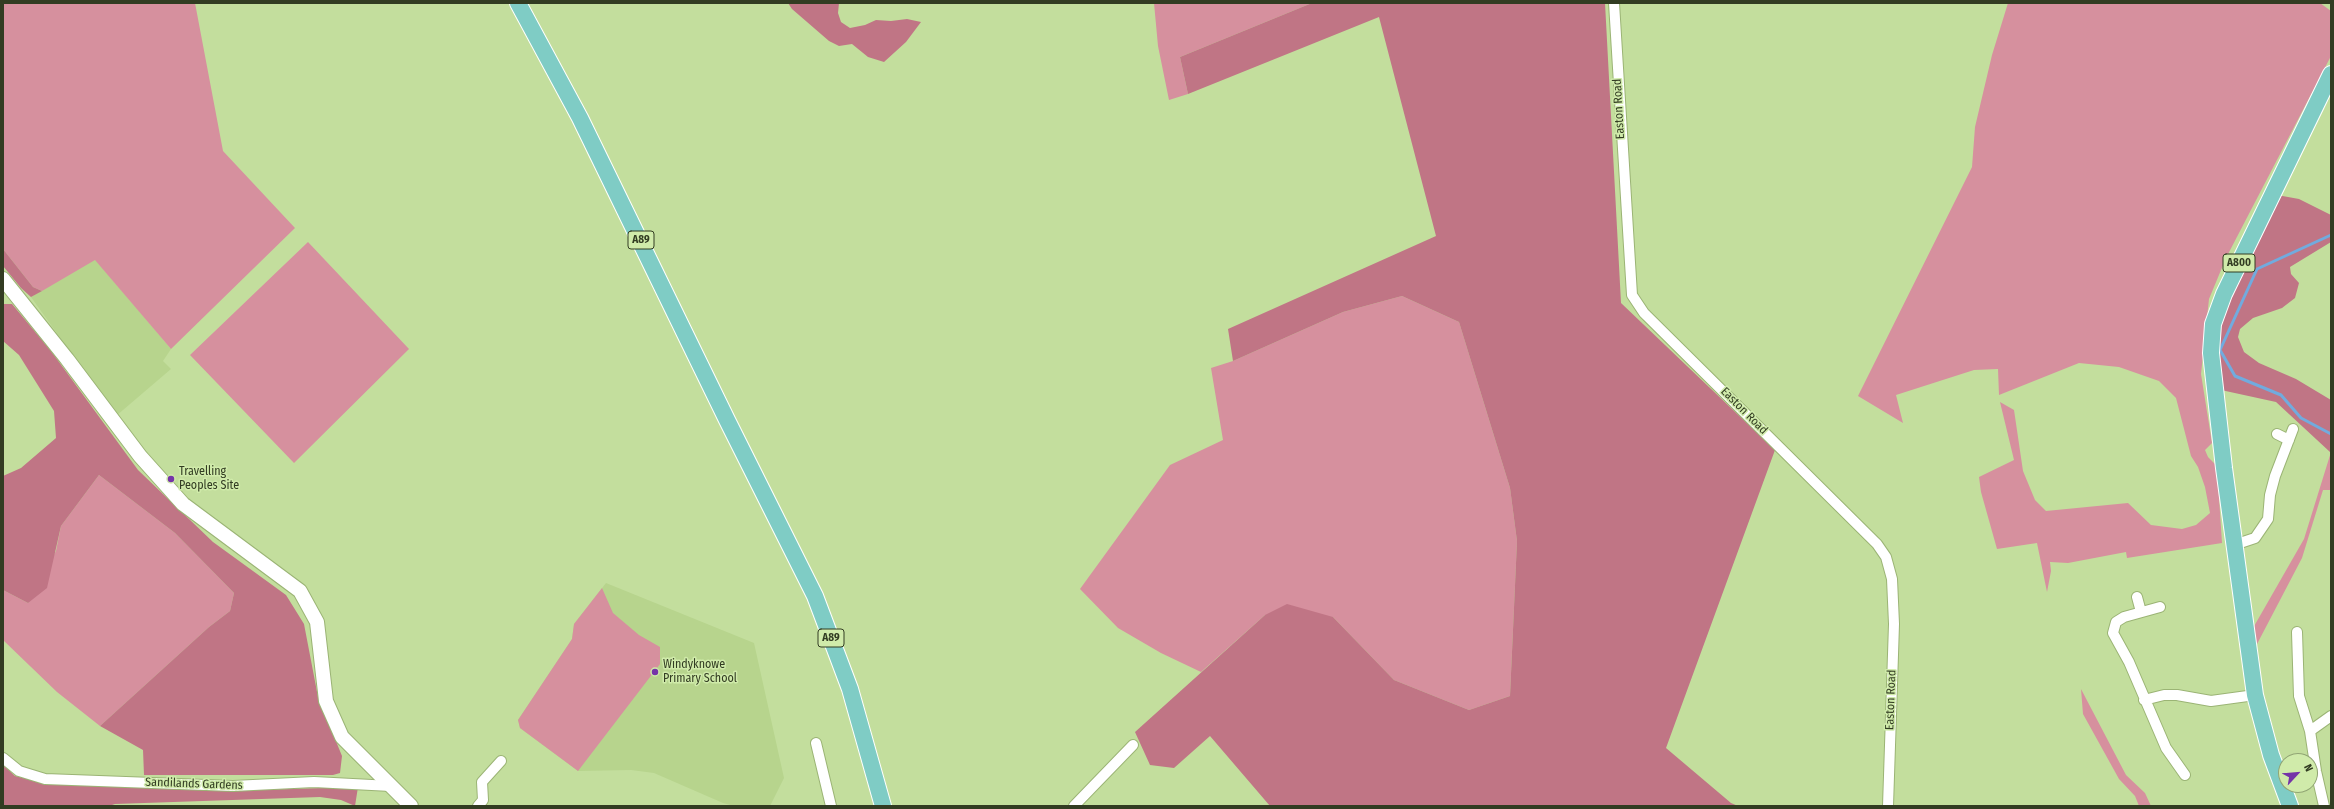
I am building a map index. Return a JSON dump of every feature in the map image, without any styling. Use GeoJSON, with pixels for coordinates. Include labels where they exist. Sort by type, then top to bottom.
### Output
{"type":"FeatureCollection","features":[{"type":"Feature","properties":{"kind":"main road","name":"A89"},"geometry":{"type":"LineString","coordinates":[[518,3],[580,118],[727,420],[815,596],[850,689],[884,806]]}},
{"type":"Feature","properties":{"kind":"main road","name":"A800"},"geometry":{"type":"LineString","coordinates":[[2290,806],[2271,755],[2255,694],[2234,545],[2211,353],[2213,324],[2224,294],[2331,74]]}},
{"type":"Feature","properties":{"kind":"main road"},"geometry":{"type":"LineString","coordinates":[[3,279],[67,359],[140,456],[183,504],[300,591],[317,622],[326,701],[342,737],[411,806]]}},
{"type":"Feature","properties":{"kind":"street","name":"Easton Road"},"geometry":{"type":"LineString","coordinates":[[1614,3],[1632,295],[1644,312],[1877,544],[1886,557],[1892,579],[1894,624],[1888,806]]}},
{"type":"Feature","properties":{"kind":"street"},"geometry":{"type":"LineString","coordinates":[[2234,545],[2255,538],[2268,519],[2273,482],[2293,429]]}},
{"type":"Feature","properties":{"kind":"street"},"geometry":{"type":"LineString","coordinates":[[2277,434],[2289,440]]}},
{"type":"Feature","properties":{"kind":"street"},"geometry":{"type":"LineString","coordinates":[[2137,597],[2141,612]]}},
{"type":"Feature","properties":{"kind":"street"},"geometry":{"type":"LineString","coordinates":[[2160,607],[2124,617],[2116,622],[2113,633],[2129,662],[2144,700],[2166,748],[2185,775]]}},
{"type":"Feature","properties":{"kind":"street"},"geometry":{"type":"LineString","coordinates":[[2297,632],[2299,696],[2310,731],[2316,771],[2324,806]]}},
{"type":"Feature","properties":{"kind":"street"},"geometry":{"type":"LineString","coordinates":[[2144,700],[2164,695],[2177,695],[2211,701],[2255,694]]}},
{"type":"Feature","properties":{"kind":"street"},"geometry":{"type":"LineString","coordinates":[[2310,731],[2331,716]]}},
{"type":"Feature","properties":{"kind":"street"},"geometry":{"type":"LineString","coordinates":[[816,743],[831,806]]}},
{"type":"Feature","properties":{"kind":"street"},"geometry":{"type":"LineString","coordinates":[[1074,806],[1133,745]]}},
{"type":"Feature","properties":{"kind":"street","name":"Sandilands Gardens"},"geometry":{"type":"LineString","coordinates":[[3,758],[19,771],[45,779],[233,786],[314,782],[391,786]]}},
{"type":"Feature","properties":{"kind":"street"},"geometry":{"type":"LineString","coordinates":[[478,806],[483,800],[482,782],[501,761]]}},
{"type":"Feature","properties":{"kind":"shaded area"},"geometry":{"type":"Polygon","coordinates":[[[3,3],[195,3],[223,151],[295,228],[171,349],[95,260],[42,291],[33,287],[3,249],[3,3]]]}},
{"type":"Feature","properties":{"kind":"shaded area"},"geometry":{"type":"Polygon","coordinates":[[[788,3],[839,3],[838,13],[841,22],[850,28],[865,25],[876,20],[891,21],[907,19],[921,22],[906,42],[884,62],[868,57],[852,44],[839,46],[829,41],[792,9],[788,3]]]}},
{"type":"Feature","properties":{"kind":"shaded area"},"geometry":{"type":"Polygon","coordinates":[[[1154,3],[1312,3],[1180,57],[1188,94],[1169,100],[1158,46],[1154,3]]]}},
{"type":"Feature","properties":{"kind":"shaded area"},"geometry":{"type":"Polygon","coordinates":[[[1312,3],[1605,3],[1621,303],[1775,450],[1666,748],[1731,803],[1738,806],[1270,806],[1210,736],[1174,768],[1150,765],[1135,732],[1265,615],[1287,604],[1333,617],[1394,680],[1469,710],[1510,696],[1517,541],[1510,488],[1459,322],[1402,296],[1343,312],[1233,361],[1228,329],[1436,236],[1379,17],[1188,94],[1180,57],[1312,3]]]}},
{"type":"Feature","properties":{"kind":"shaded area"},"geometry":{"type":"Polygon","coordinates":[[[2008,3],[2320,3],[2331,11],[2331,56],[2226,258],[2209,299],[2201,374],[2212,443],[2205,450],[2208,457],[2217,466],[2222,543],[2127,558],[2126,552],[2068,563],[2050,562],[2051,571],[2047,592],[2037,543],[1997,549],[1981,492],[1979,477],[2014,460],[2000,402],[2014,410],[2023,471],[2035,500],[2046,511],[2128,503],[2151,525],[2182,529],[2196,525],[2210,513],[2205,487],[2198,467],[2191,456],[2176,398],[2159,381],[2119,367],[2079,363],[1999,395],[1998,369],[1974,370],[1896,395],[1903,423],[1858,396],[1972,167],[1975,127],[1992,55],[2008,3]]]}},
{"type":"Feature","properties":{"kind":"shaded area"},"geometry":{"type":"Polygon","coordinates":[[[2277,195],[2299,199],[2331,215],[2331,242],[2290,267],[2291,274],[2299,283],[2295,298],[2282,308],[2253,318],[2240,329],[2238,337],[2244,352],[2259,363],[2296,379],[2331,400],[2330,452],[2276,402],[2221,390],[2216,365],[2219,324],[2277,195]]]}},
{"type":"Feature","properties":{"kind":"shaded area"},"geometry":{"type":"Polygon","coordinates":[[[308,242],[409,349],[294,463],[190,355],[308,242]]]}},
{"type":"Feature","properties":{"kind":"shaded area"},"geometry":{"type":"Polygon","coordinates":[[[3,249],[33,287],[42,291],[31,297],[21,288],[3,266],[3,249]]]}},
{"type":"Feature","properties":{"kind":"shaded area"},"geometry":{"type":"Polygon","coordinates":[[[95,259],[171,349],[163,361],[171,369],[116,416],[31,297],[95,259]]]}},
{"type":"Feature","properties":{"kind":"shaded area"},"geometry":{"type":"Polygon","coordinates":[[[1402,296],[1459,322],[1510,488],[1517,541],[1510,696],[1469,710],[1394,680],[1333,617],[1265,615],[1201,672],[1161,653],[1118,628],[1080,589],[1170,465],[1223,440],[1211,368],[1233,361],[1343,312],[1402,296]]]}},
{"type":"Feature","properties":{"kind":"shaded area"},"geometry":{"type":"Polygon","coordinates":[[[3,304],[12,304],[51,351],[138,470],[213,542],[286,595],[304,624],[318,697],[342,756],[340,773],[333,775],[144,775],[143,750],[100,726],[209,627],[230,611],[234,593],[175,533],[99,475],[61,526],[47,588],[28,603],[3,590],[3,476],[21,468],[56,438],[54,411],[19,355],[3,341],[3,304]]]}},
{"type":"Feature","properties":{"kind":"shaded area"},"geometry":{"type":"Polygon","coordinates":[[[2331,452],[2331,490],[2323,490],[2302,558],[2256,646],[2249,635],[2304,539],[2331,452]]]}},
{"type":"Feature","properties":{"kind":"shaded area"},"geometry":{"type":"Polygon","coordinates":[[[99,475],[175,533],[234,593],[230,611],[209,627],[100,726],[57,692],[3,640],[3,590],[28,603],[56,551],[61,526],[99,475]]]}},
{"type":"Feature","properties":{"kind":"shaded area","name":"Windyknowe Primary School"},"geometry":{"type":"Polygon","coordinates":[[[606,583],[754,643],[784,778],[770,806],[734,806],[723,803],[654,773],[631,770],[578,771],[520,728],[518,720],[572,639],[574,624],[606,583]]]}},
{"type":"Feature","properties":{"kind":"shaded area"},"geometry":{"type":"Polygon","coordinates":[[[602,588],[613,613],[639,635],[660,647],[660,664],[578,771],[520,728],[518,720],[572,639],[574,624],[602,588]]]}},
{"type":"Feature","properties":{"kind":"shaded area"},"geometry":{"type":"Polygon","coordinates":[[[2081,689],[2126,775],[2145,793],[2151,806],[2139,806],[2135,796],[2119,779],[2083,714],[2081,689]]]}},
{"type":"Feature","properties":{"kind":"shaded area"},"geometry":{"type":"Polygon","coordinates":[[[3,765],[15,776],[46,783],[223,791],[358,787],[355,806],[341,800],[320,797],[115,804],[109,806],[3,806],[3,765]]]}},
{"type":"Feature","properties":{"kind":"waterway"},"geometry":{"type":"LineString","coordinates":[[2331,235],[2257,269],[2220,350],[2235,376],[2281,395],[2301,418],[2331,434]]}},
{"type":"Feature","properties":{"kind":"place","name":"Travelling Peoples Site"},"geometry":{"type":"Point","coordinates":[171,479]}},
{"type":"Feature","properties":{"kind":"place","name":"Windyknowe Primary School"},"geometry":{"type":"Point","coordinates":[655,672]}}]}
